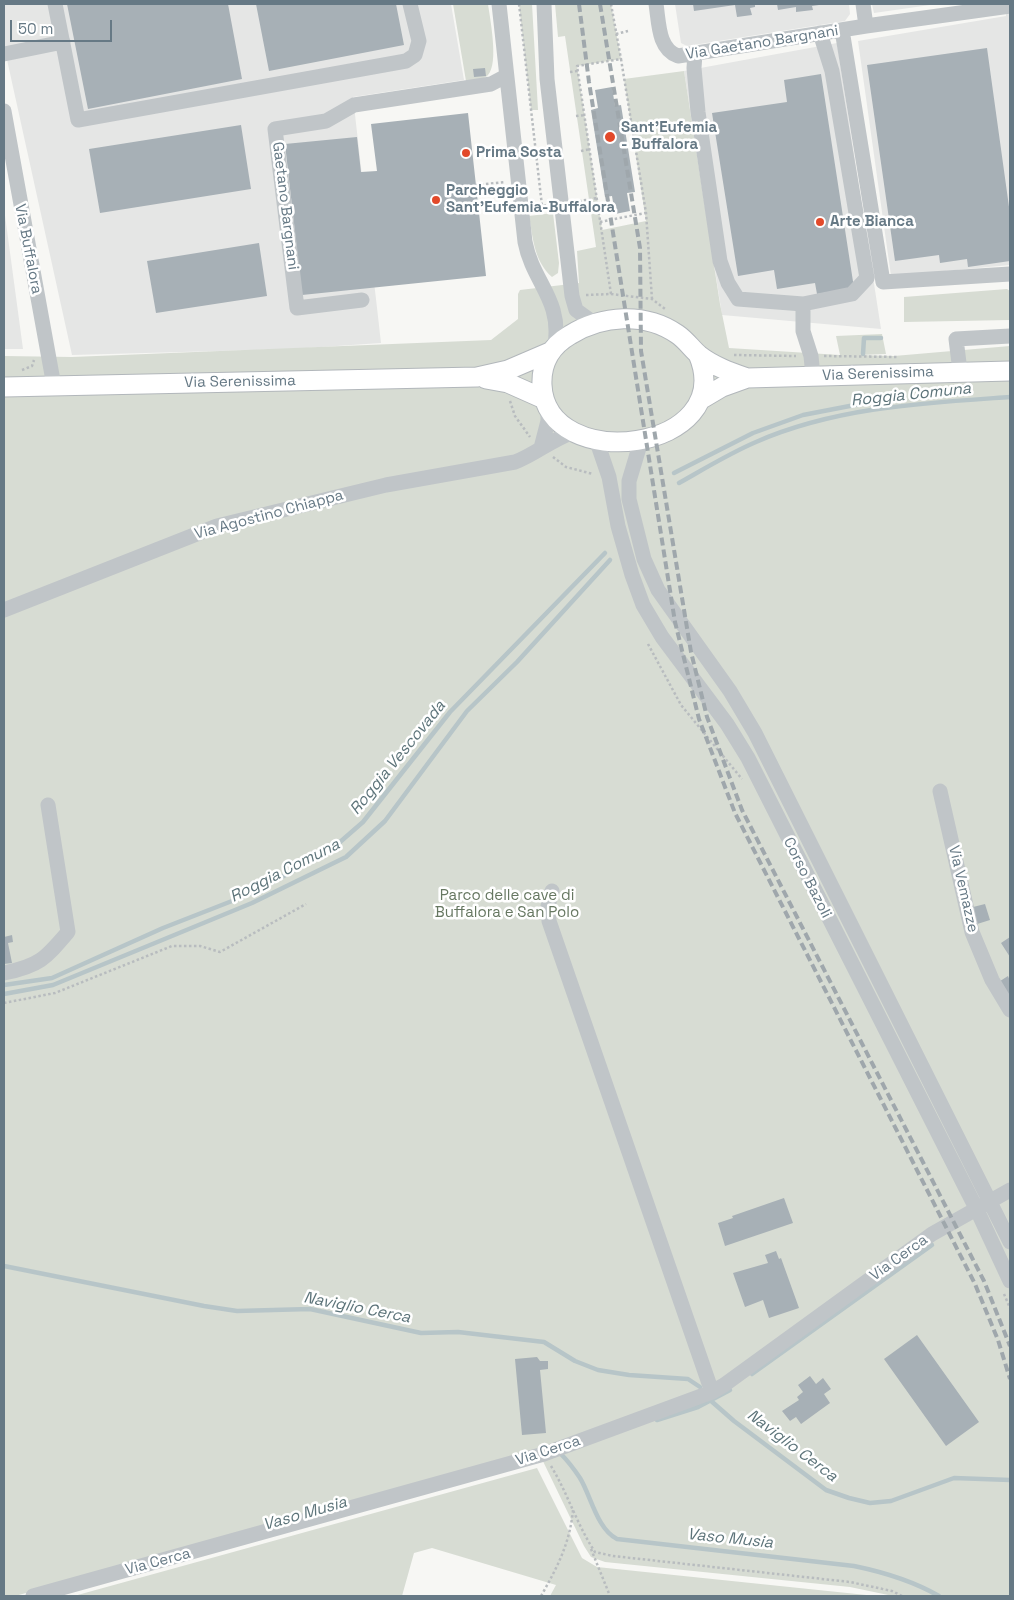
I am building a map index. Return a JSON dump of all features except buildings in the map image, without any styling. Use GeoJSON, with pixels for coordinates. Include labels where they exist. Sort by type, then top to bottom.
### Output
{"type":"FeatureCollection","features":[{"type":"Feature","properties":{"kind":"main road","name":"Via Serenissima"},"geometry":{"type":"LineString","coordinates":[[4,387],[477,377],[508,370],[553,348],[576,331],[594,323],[622,318],[650,322],[677,334],[698,354],[721,368],[747,378]]}},
{"type":"Feature","properties":{"kind":"main road"},"geometry":{"type":"LineString","coordinates":[[546,403],[542,375],[553,348]]}},
{"type":"Feature","properties":{"kind":"main road"},"geometry":{"type":"LineString","coordinates":[[698,354],[704,376],[700,400]]}},
{"type":"Feature","properties":{"kind":"main road","name":"Via Serenissima"},"geometry":{"type":"LineString","coordinates":[[477,377],[508,383],[546,403],[563,424],[574,432],[596,440],[618,443],[641,441],[670,429],[693,411],[700,400],[722,387],[747,378],[1010,371]]}},
{"type":"Feature","properties":{"kind":"street"},"geometry":{"type":"LineString","coordinates":[[55,4],[78,120],[406,61],[415,55],[419,41],[410,4]]}},
{"type":"Feature","properties":{"kind":"street"},"geometry":{"type":"LineString","coordinates":[[499,4],[525,242],[533,268],[553,305],[557,325],[553,348]]}},
{"type":"Feature","properties":{"kind":"street"},"geometry":{"type":"LineString","coordinates":[[544,4],[547,80],[573,303],[581,315],[594,323]]}},
{"type":"Feature","properties":{"kind":"street","name":"Via Gaetano Bargnani"},"geometry":{"type":"LineString","coordinates":[[656,4],[663,45],[669,53],[678,56],[866,26],[1010,6]]}},
{"type":"Feature","properties":{"kind":"street"},"geometry":{"type":"LineString","coordinates":[[862,4],[866,26]]}},
{"type":"Feature","properties":{"kind":"street"},"geometry":{"type":"LineString","coordinates":[[842,30],[883,282],[1010,274]]}},
{"type":"Feature","properties":{"kind":"street"},"geometry":{"type":"LineString","coordinates":[[695,54],[694,68],[698,112],[720,262],[728,283],[738,299],[804,304],[852,294],[866,278],[832,71],[820,33]]}},
{"type":"Feature","properties":{"kind":"street"},"geometry":{"type":"LineString","coordinates":[[4,54],[63,42]]}},
{"type":"Feature","properties":{"kind":"street","name":"Gaetano Bargnani"},"geometry":{"type":"LineString","coordinates":[[362,300],[297,308],[275,130],[326,121],[354,105],[491,84],[506,76]]}},
{"type":"Feature","properties":{"kind":"street","name":"Via Buffalora"},"geometry":{"type":"LineString","coordinates":[[4,111],[8,166],[54,386]]}},
{"type":"Feature","properties":{"kind":"street"},"geometry":{"type":"LineString","coordinates":[[804,304],[803,332],[811,356],[812,376]]}},
{"type":"Feature","properties":{"kind":"street"},"geometry":{"type":"LineString","coordinates":[[960,371],[956,339],[1010,336]]}},
{"type":"Feature","properties":{"kind":"street"},"geometry":{"type":"LineString","coordinates":[[541,448],[548,421],[546,403]]}},
{"type":"Feature","properties":{"kind":"street","name":"Via Agostino Chiappa"},"geometry":{"type":"LineString","coordinates":[[4,610],[217,526],[386,485],[515,462],[533,454],[551,441],[574,432]]}},
{"type":"Feature","properties":{"kind":"street","name":"Corso Bazoli"},"geometry":{"type":"LineString","coordinates":[[596,440],[609,478],[618,526],[643,605],[662,637],[727,724],[748,758],[977,1210],[1006,1286]]}},
{"type":"Feature","properties":{"kind":"street","name":"Corso Bazoli"},"geometry":{"type":"LineString","coordinates":[[641,441],[629,481],[629,499],[644,559],[658,590],[730,691],[755,733],[1010,1242]]}},
{"type":"Feature","properties":{"kind":"street","name":"Via Vemazze"},"geometry":{"type":"LineString","coordinates":[[940,791],[972,932],[992,980],[1010,1010]]}},
{"type":"Feature","properties":{"kind":"street"},"geometry":{"type":"LineString","coordinates":[[4,973],[25,969],[46,958],[68,932],[48,805]]}},
{"type":"Feature","properties":{"kind":"street"},"geometry":{"type":"LineString","coordinates":[[552,891],[548,906],[549,921],[712,1392]]}},
{"type":"Feature","properties":{"kind":"street","name":"Via Cerca"},"geometry":{"type":"LineString","coordinates":[[33,1596],[544,1454],[712,1392],[724,1386],[932,1234],[1010,1190]]}},
{"type":"Feature","properties":{"kind":"path"},"geometry":{"type":"LineString","coordinates":[[610,4],[621,59],[646,213],[652,299]]}},
{"type":"Feature","properties":{"kind":"path"},"geometry":{"type":"LineString","coordinates":[[616,34],[628,31]]}},
{"type":"Feature","properties":{"kind":"path"},"geometry":{"type":"LineString","coordinates":[[611,294],[577,66],[621,59]]}},
{"type":"Feature","properties":{"kind":"path"},"geometry":{"type":"LineString","coordinates":[[570,72],[578,70]]}},
{"type":"Feature","properties":{"kind":"path"},"geometry":{"type":"LineString","coordinates":[[576,116],[585,115]]}},
{"type":"Feature","properties":{"kind":"path"},"geometry":{"type":"LineString","coordinates":[[581,151],[590,150]]}},
{"type":"Feature","properties":{"kind":"path"},"geometry":{"type":"LineString","coordinates":[[600,222],[646,213]]}},
{"type":"Feature","properties":{"kind":"path"},"geometry":{"type":"LineString","coordinates":[[508,397],[521,425],[541,448],[566,467],[609,478]]}},
{"type":"Feature","properties":{"kind":"path"},"geometry":{"type":"LineString","coordinates":[[644,636],[680,705],[745,782]]}},
{"type":"Feature","properties":{"kind":"path"},"geometry":{"type":"LineString","coordinates":[[4,1003],[55,993],[172,946],[200,946],[220,952],[306,904]]}},
{"type":"Feature","properties":{"kind":"path"},"geometry":{"type":"LineString","coordinates":[[1006,1286],[1010,1308]]}},
{"type":"Feature","properties":{"kind":"path"},"geometry":{"type":"LineString","coordinates":[[550,1463],[588,1541],[610,1596]]}},
{"type":"Feature","properties":{"kind":"path"},"geometry":{"type":"LineString","coordinates":[[540,1596],[561,1562],[570,1534],[573,1508]]}},
{"type":"Feature","properties":{"kind":"path"},"geometry":{"type":"LineString","coordinates":[[588,1541],[595,1552],[613,1556],[850,1582],[892,1591],[902,1596]]}},
{"type":"Feature","properties":{"kind":"shaded area"},"geometry":{"type":"Polygon","coordinates":[[[4,4],[451,4],[464,80],[353,97],[381,343],[292,349],[72,355],[4,46],[4,4]]]}},
{"type":"Feature","properties":{"kind":"shaded area"},"geometry":{"type":"Polygon","coordinates":[[[675,4],[849,4],[850,14],[845,21],[687,46],[681,43],[675,4]]]}},
{"type":"Feature","properties":{"kind":"shaded area"},"geometry":{"type":"Polygon","coordinates":[[[872,4],[937,4],[874,13],[872,4]]]}},
{"type":"Feature","properties":{"kind":"shaded area"},"geometry":{"type":"Polygon","coordinates":[[[1005,4],[1010,4],[1010,265],[891,276],[858,41],[1006,16],[1005,4]]]}},
{"type":"Feature","properties":{"kind":"shaded area"},"geometry":{"type":"Polygon","coordinates":[[[837,43],[881,329],[722,315],[684,71],[837,43]]]}},
{"type":"Feature","properties":{"kind":"shaded area"},"geometry":{"type":"Polygon","coordinates":[[[4,208],[23,349],[4,349],[4,208]]]}},
{"type":"Feature","properties":{"kind":"green space"},"geometry":{"type":"Polygon","coordinates":[[[453,4],[488,4],[493,41],[493,61],[488,75],[478,80],[466,81],[453,4]]]}},
{"type":"Feature","properties":{"kind":"green space"},"geometry":{"type":"Polygon","coordinates":[[[519,4],[532,4],[538,110],[531,110],[519,4]]]}},
{"type":"Feature","properties":{"kind":"green space","name":"Parco delle cave di Buffalora e San Polo"},"geometry":{"type":"Polygon","coordinates":[[[555,4],[611,4],[621,59],[577,66],[602,230],[646,221],[624,79],[684,71],[720,304],[729,348],[840,355],[836,336],[882,334],[886,354],[860,355],[894,356],[1010,346],[1010,1596],[893,1596],[850,1587],[605,1562],[591,1557],[584,1546],[539,1453],[15,1596],[4,1596],[4,356],[72,357],[491,340],[518,319],[518,294],[520,290],[579,283],[577,251],[596,247],[565,36],[558,37],[555,4]]]}},
{"type":"Feature","properties":{"kind":"green space"},"geometry":{"type":"Polygon","coordinates":[[[553,213],[559,263],[558,273],[552,277],[541,264],[533,241],[529,216],[553,213]]]}},
{"type":"Feature","properties":{"kind":"green space"},"geometry":{"type":"Polygon","coordinates":[[[1007,289],[1010,291],[1010,320],[904,322],[904,297],[1007,289]]]}},
{"type":"Feature","properties":{"kind":"green space"},"geometry":{"type":"Polygon","coordinates":[[[537,1468],[582,1558],[597,1567],[876,1596],[550,1596],[556,1585],[432,1548],[414,1553],[402,1596],[74,1596],[537,1468]]]}},
{"type":"Feature","properties":{"kind":"waterway","name":"Roggia Vescovada"},"geometry":{"type":"LineString","coordinates":[[863,354],[864,338],[881,338]]}},
{"type":"Feature","properties":{"kind":"waterway","name":"Roggia Comuna"},"geometry":{"type":"LineString","coordinates":[[679,483],[746,446],[786,430],[817,421],[849,414],[913,405],[1010,397]]}},
{"type":"Feature","properties":{"kind":"waterway","name":"Roggia Vescovada"},"geometry":{"type":"LineString","coordinates":[[674,473],[753,433],[803,415],[860,404]]}},
{"type":"Feature","properties":{"kind":"waterway","name":"Roggia Vescovada"},"geometry":{"type":"LineString","coordinates":[[4,985],[52,978],[163,928],[255,892],[332,849],[363,822],[450,712],[605,553]]}},
{"type":"Feature","properties":{"kind":"waterway","name":"Roggia Comuna"},"geometry":{"type":"LineString","coordinates":[[4,994],[53,985],[252,903],[346,857],[385,821],[467,711],[517,662],[610,560]]}},
{"type":"Feature","properties":{"kind":"waterway","name":"Vaso Musia"},"geometry":{"type":"LineString","coordinates":[[752,1374],[932,1245]]}},
{"type":"Feature","properties":{"kind":"waterway","name":"Naviglio Cerca"},"geometry":{"type":"LineString","coordinates":[[4,1266],[237,1311],[310,1309],[421,1333],[458,1332],[544,1342],[575,1361],[598,1370],[629,1375],[688,1379],[700,1387]]}},
{"type":"Feature","properties":{"kind":"waterway","name":"Vaso Musia"},"geometry":{"type":"LineString","coordinates":[[657,1420],[698,1407],[730,1390]]}},
{"type":"Feature","properties":{"kind":"waterway","name":"Naviglio Cerca"},"geometry":{"type":"LineString","coordinates":[[710,1400],[734,1421],[826,1490],[849,1498],[870,1503],[891,1501],[954,1478],[1010,1480]]}},
{"type":"Feature","properties":{"kind":"waterway","name":"Vaso Musia"},"geometry":{"type":"LineString","coordinates":[[560,1453],[580,1478],[604,1528],[617,1539],[854,1566],[898,1578],[939,1596]]}},
{"type":"Feature","properties":{"kind":"railway"},"geometry":{"type":"LineString","coordinates":[[579,4],[589,82],[675,622],[699,719],[735,813],[975,1284],[998,1340],[1010,1379]]}},
{"type":"Feature","properties":{"kind":"railway"},"geometry":{"type":"LineString","coordinates":[[600,4],[640,248],[641,351],[691,652],[707,717],[742,810],[984,1281],[1010,1346]]}},
{"type":"Feature","properties":{"kind":"place","name":"Sant'Eufemia - Buffalora"},"geometry":{"type":"Point","coordinates":[610,137]}},
{"type":"Feature","properties":{"kind":"place","name":"Prima Sosta"},"geometry":{"type":"Point","coordinates":[466,153]}},
{"type":"Feature","properties":{"kind":"place","name":"Parcheggio Sant'Eufemia-Buffalora"},"geometry":{"type":"Point","coordinates":[436,200]}},
{"type":"Feature","properties":{"kind":"place","name":"Arte Bianca"},"geometry":{"type":"Point","coordinates":[820,222]}}]}
